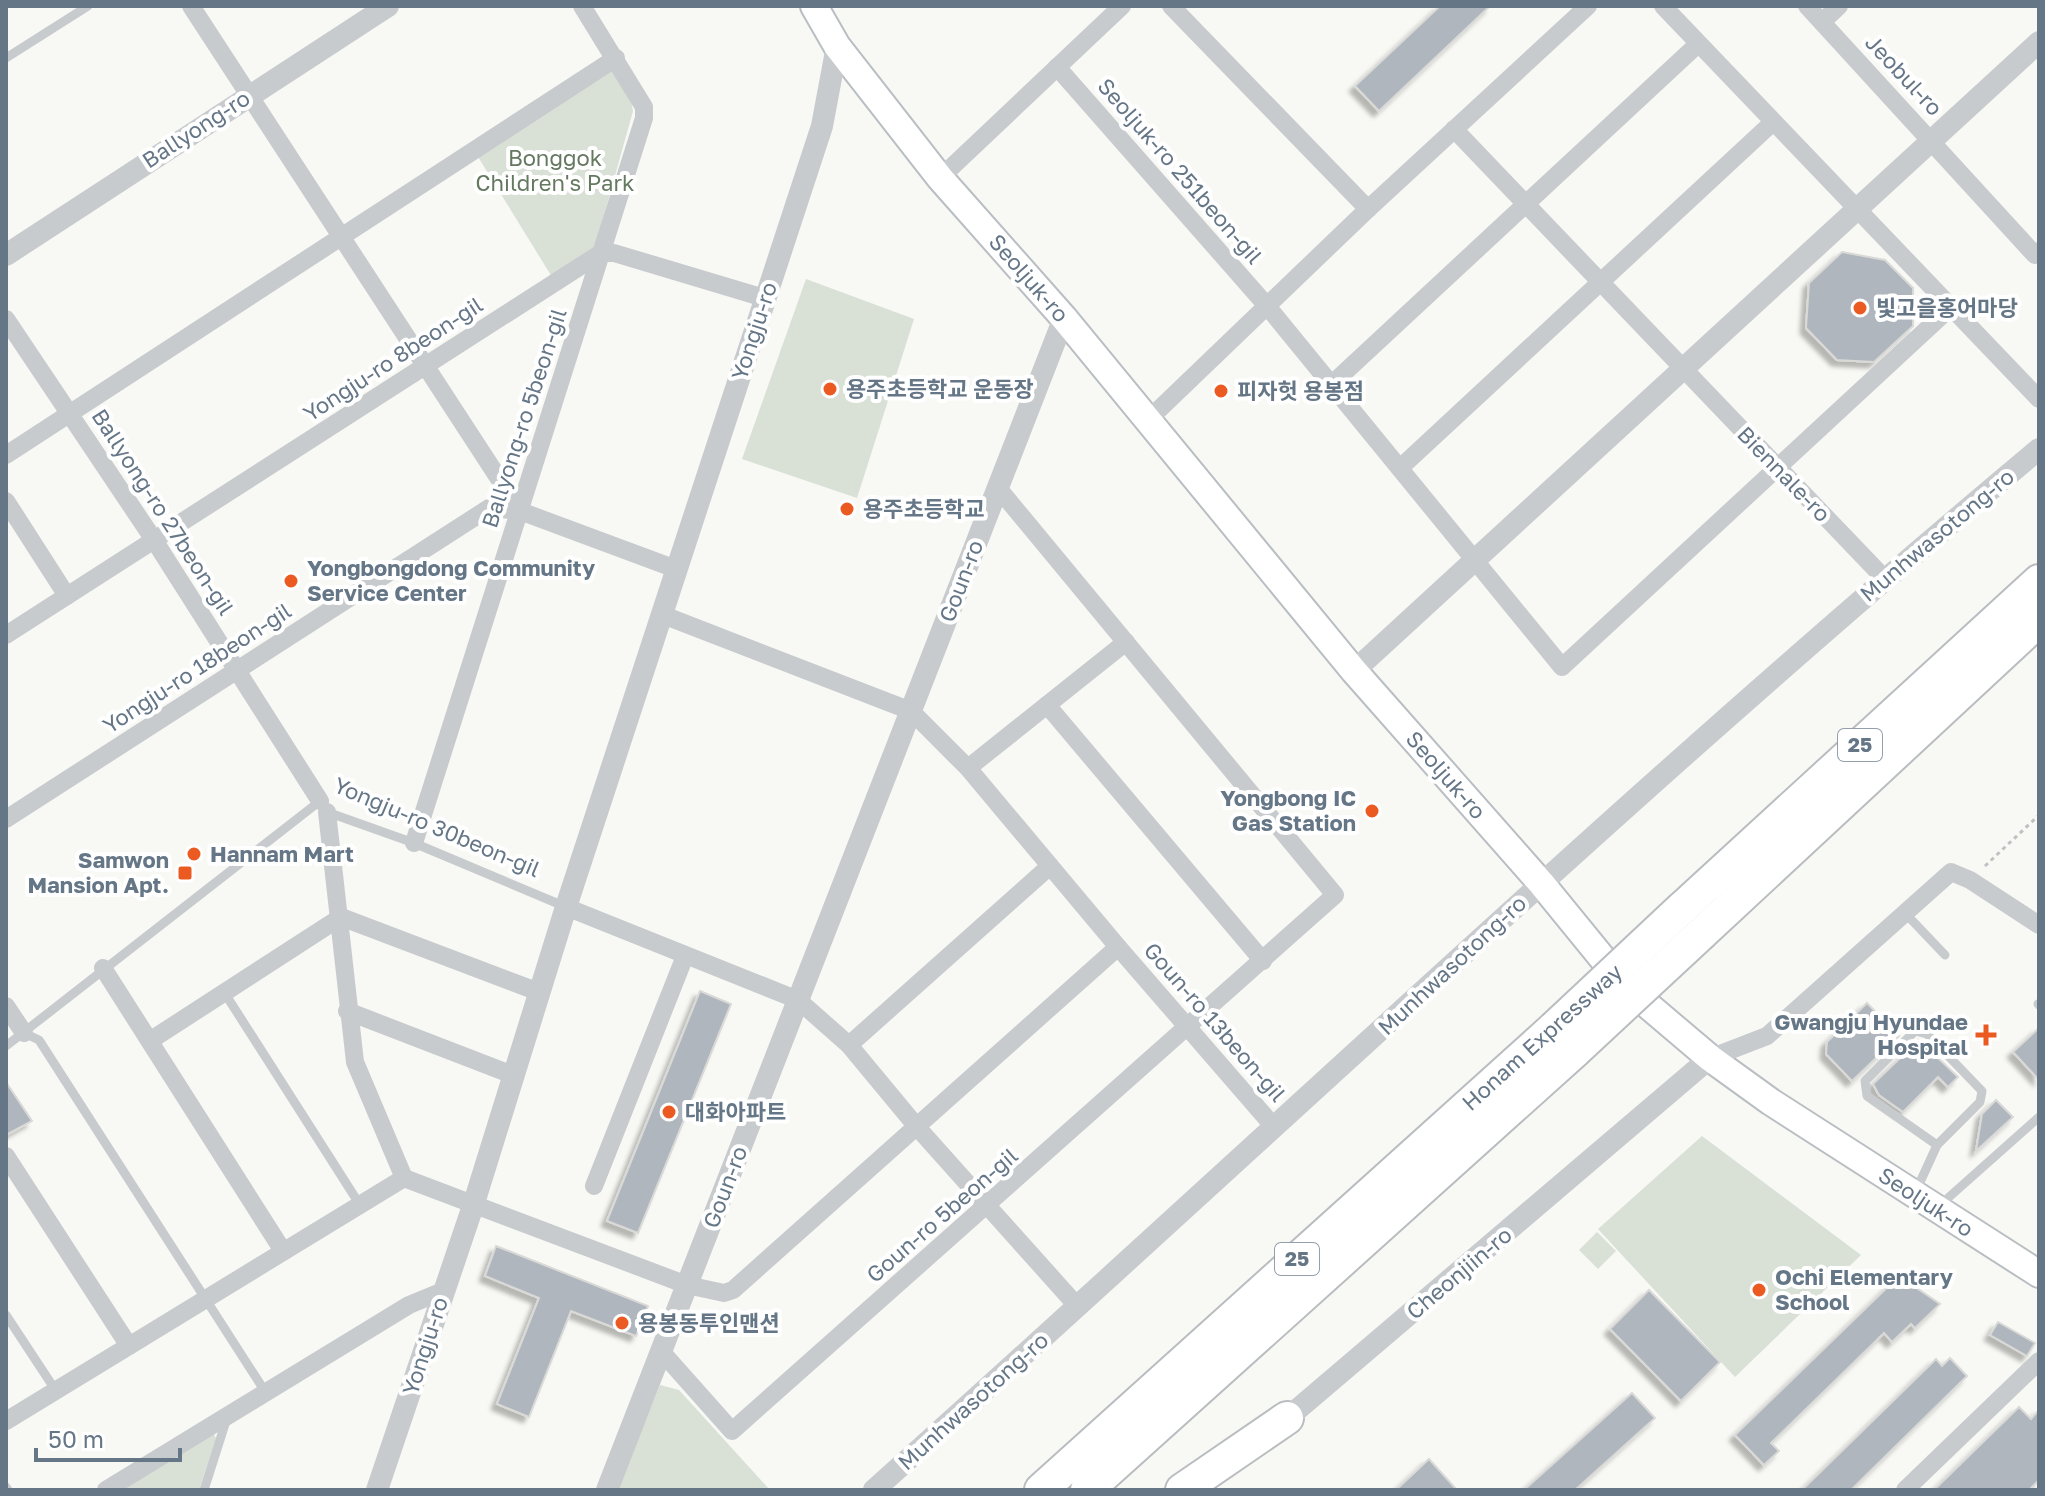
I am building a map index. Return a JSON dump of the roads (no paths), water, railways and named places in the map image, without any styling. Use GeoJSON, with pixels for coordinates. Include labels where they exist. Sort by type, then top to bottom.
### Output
{"type":"FeatureCollection","features":[{"type":"Feature","properties":{"kind":"highway","name":"Honam Expressway"},"geometry":{"type":"LineString","coordinates":[[1692,921],[2039,581]]}},
{"type":"Feature","properties":{"kind":"highway","name":"Honam Expressway"},"geometry":{"type":"LineString","coordinates":[[1087,1490],[1692,921],[2039,620]]}},
{"type":"Feature","properties":{"kind":"highway","name":"Honam Expressway"},"geometry":{"type":"LineString","coordinates":[[1041,1490],[1564,1039]]}},
{"type":"Feature","properties":{"kind":"highway"},"geometry":{"type":"LineString","coordinates":[[1182,1490],[1287,1418]]}},
{"type":"Feature","properties":{"kind":"main road","name":"Seoljuk-ro"},"geometry":{"type":"LineString","coordinates":[[814,6],[837,46],[940,178],[1064,318],[1354,671],[1541,883],[1625,986],[1710,1058],[1771,1102],[2039,1274]]}},
{"type":"Feature","properties":{"kind":"street"},"geometry":{"type":"LineString","coordinates":[[191,6],[520,511]]}},
{"type":"Feature","properties":{"kind":"street","name":"Ballyong-ro"},"geometry":{"type":"LineString","coordinates":[[6,255],[388,6]]}},
{"type":"Feature","properties":{"kind":"street","name":"Ballyong-ro 5beon-gil"},"geometry":{"type":"LineString","coordinates":[[414,843],[644,118],[644,107],[582,6]]}},
{"type":"Feature","properties":{"kind":"street"},"geometry":{"type":"LineString","coordinates":[[940,178],[1122,6]]}},
{"type":"Feature","properties":{"kind":"street"},"geometry":{"type":"LineString","coordinates":[[1171,6],[1368,209]]}},
{"type":"Feature","properties":{"kind":"street"},"geometry":{"type":"LineString","coordinates":[[1148,420],[1368,209],[1588,6]]}},
{"type":"Feature","properties":{"kind":"street"},"geometry":{"type":"LineString","coordinates":[[1663,6],[2039,399]]}},
{"type":"Feature","properties":{"kind":"street","name":"Jeobul-ro"},"geometry":{"type":"LineString","coordinates":[[1807,6],[2035,255],[2039,251]]}},
{"type":"Feature","properties":{"kind":"street"},"geometry":{"type":"LineString","coordinates":[[1822,22],[1839,6]]}},
{"type":"Feature","properties":{"kind":"street"},"geometry":{"type":"LineString","coordinates":[[1354,671],[2039,42]]}},
{"type":"Feature","properties":{"kind":"street"},"geometry":{"type":"LineString","coordinates":[[1332,384],[1698,44]]}},
{"type":"Feature","properties":{"kind":"street","name":"Yongju-ro"},"geometry":{"type":"LineString","coordinates":[[378,1490],[474,1203],[566,907],[822,126],[837,46]]}},
{"type":"Feature","properties":{"kind":"street","name":"Ballyong-ro 27beon-gil"},"geometry":{"type":"LineString","coordinates":[[6,455],[616,58]]}},
{"type":"Feature","properties":{"kind":"street","name":"Seoljuk-ro 251beon-gil"},"geometry":{"type":"LineString","coordinates":[[1057,67],[1267,306],[1400,468]]}},
{"type":"Feature","properties":{"kind":"street"},"geometry":{"type":"LineString","coordinates":[[1772,123],[1400,468],[1562,667],[1951,307]]}},
{"type":"Feature","properties":{"kind":"street"},"geometry":{"type":"LineString","coordinates":[[1454,129],[1526,205]]}},
{"type":"Feature","properties":{"kind":"street","name":"Biennale-ro"},"geometry":{"type":"LineString","coordinates":[[1526,205],[1884,578]]}},
{"type":"Feature","properties":{"kind":"street"},"geometry":{"type":"LineString","coordinates":[[601,253],[614,253],[764,298]]}},
{"type":"Feature","properties":{"kind":"street","name":"Yongju-ro 8beon-gil"},"geometry":{"type":"LineString","coordinates":[[6,635],[601,253]]}},
{"type":"Feature","properties":{"kind":"street","name":"Goun-ro"},"geometry":{"type":"LineString","coordinates":[[607,1490],[1064,318]]}},
{"type":"Feature","properties":{"kind":"street","name":"Ballyong-ro 27beon-gil"},"geometry":{"type":"LineString","coordinates":[[6,319],[154,540],[323,807]]}},
{"type":"Feature","properties":{"kind":"street","name":"Munhwasotong-ro"},"geometry":{"type":"LineString","coordinates":[[874,1490],[1541,883],[1884,578],[2039,449]]}},
{"type":"Feature","properties":{"kind":"street","name":"Goun-ro 5beon-gil"},"geometry":{"type":"LineString","coordinates":[[660,1350],[732,1431],[1335,895],[998,488]]}},
{"type":"Feature","properties":{"kind":"street"},"geometry":{"type":"LineString","coordinates":[[6,501],[67,596]]}},
{"type":"Feature","properties":{"kind":"street","name":"Yongju-ro 18beon-gil"},"geometry":{"type":"LineString","coordinates":[[6,819],[489,508],[520,511],[676,569]]}},
{"type":"Feature","properties":{"kind":"street"},"geometry":{"type":"LineString","coordinates":[[663,615],[911,711]]}},
{"type":"Feature","properties":{"kind":"street"},"geometry":{"type":"LineString","coordinates":[[968,768],[1126,642]]}},
{"type":"Feature","properties":{"kind":"street"},"geometry":{"type":"LineString","coordinates":[[1047,705],[1263,961]]}},
{"type":"Feature","properties":{"kind":"street","name":"Goun-ro 13beon-gil"},"geometry":{"type":"LineString","coordinates":[[911,711],[968,768],[1275,1128]]}},
{"type":"Feature","properties":{"kind":"street"},"geometry":{"type":"LineString","coordinates":[[323,807],[341,917],[347,1011],[355,1062],[404,1178],[687,1285]]}},
{"type":"Feature","properties":{"kind":"street"},"geometry":{"type":"LineString","coordinates":[[849,1045],[1050,866]]}},
{"type":"Feature","properties":{"kind":"street"},"geometry":{"type":"LineString","coordinates":[[1710,1058],[1767,1036],[1951,872],[1970,880],[2039,925]]}},
{"type":"Feature","properties":{"kind":"street"},"geometry":{"type":"LineString","coordinates":[[566,907],[798,1000],[849,1045],[917,1127],[1078,1307]]}},
{"type":"Feature","properties":{"kind":"street"},"geometry":{"type":"LineString","coordinates":[[151,1040],[341,917]]}},
{"type":"Feature","properties":{"kind":"street"},"geometry":{"type":"LineString","coordinates":[[341,917],[539,992]]}},
{"type":"Feature","properties":{"kind":"street","name":"Goun-ro 13beon-gil"},"geometry":{"type":"LineString","coordinates":[[687,1285],[724,1293],[733,1290],[1118,947]]}},
{"type":"Feature","properties":{"kind":"street"},"geometry":{"type":"LineString","coordinates":[[594,1186],[685,956]]}},
{"type":"Feature","properties":{"kind":"street"},"geometry":{"type":"LineString","coordinates":[[103,968],[283,1251]]}},
{"type":"Feature","properties":{"kind":"street"},"geometry":{"type":"LineString","coordinates":[[6,1006],[24,1033]]}},
{"type":"Feature","properties":{"kind":"street"},"geometry":{"type":"LineString","coordinates":[[347,1011],[513,1075]]}},
{"type":"Feature","properties":{"kind":"street","name":"Cheonjiin-ro"},"geometry":{"type":"LineString","coordinates":[[1210,1490],[1287,1418],[1710,1058]]}},
{"type":"Feature","properties":{"kind":"street"},"geometry":{"type":"LineString","coordinates":[[6,1156],[129,1346]]}},
{"type":"Feature","properties":{"kind":"street"},"geometry":{"type":"LineString","coordinates":[[6,1421],[404,1178]]}},
{"type":"Feature","properties":{"kind":"street"},"geometry":{"type":"LineString","coordinates":[[106,1490],[409,1305],[443,1291]]}},
{"type":"Feature","properties":{"kind":"street"},"geometry":{"type":"LineString","coordinates":[[1911,1488],[2039,1361]]}},
{"type":"Feature","properties":{"kind":"lane"},"geometry":{"type":"LineString","coordinates":[[6,58],[88,6]]}},
{"type":"Feature","properties":{"kind":"lane","name":"Yongju-ro 30beon-gil"},"geometry":{"type":"LineString","coordinates":[[6,1046],[103,968],[323,807],[566,907]]}},
{"type":"Feature","properties":{"kind":"lane"},"geometry":{"type":"LineString","coordinates":[[1905,913],[1945,955]]}},
{"type":"Feature","properties":{"kind":"lane"},"geometry":{"type":"LineString","coordinates":[[223,991],[360,1205]]}},
{"type":"Feature","properties":{"kind":"lane"},"geometry":{"type":"LineString","coordinates":[[1925,1202],[1937,1145],[1980,1102],[1982,1091],[1927,1034],[1915,1031],[1865,1081],[1867,1096],[1937,1145]]}},
{"type":"Feature","properties":{"kind":"lane"},"geometry":{"type":"LineString","coordinates":[[24,1033],[39,1040],[266,1393]]}},
{"type":"Feature","properties":{"kind":"lane"},"geometry":{"type":"LineString","coordinates":[[1925,1202],[2039,1117]]}},
{"type":"Feature","properties":{"kind":"lane"},"geometry":{"type":"LineString","coordinates":[[6,1315],[56,1391]]}},
{"type":"Feature","properties":{"kind":"lane"},"geometry":{"type":"LineString","coordinates":[[204,1490],[227,1418]]}},
{"type":"Feature","properties":{"kind":"place","name":"빛고을홍어마당"},"geometry":{"type":"Point","coordinates":[1860,308]}},
{"type":"Feature","properties":{"kind":"place","name":"용주초등학교 운동장"},"geometry":{"type":"Point","coordinates":[830,389]}},
{"type":"Feature","properties":{"kind":"place","name":"피자헛 용봉점"},"geometry":{"type":"Point","coordinates":[1221,391]}},
{"type":"Feature","properties":{"kind":"place","name":"용주초등학교"},"geometry":{"type":"Point","coordinates":[847,509]}},
{"type":"Feature","properties":{"kind":"place","name":"Yongbongdong Community Service Center"},"geometry":{"type":"Point","coordinates":[291,581]}},
{"type":"Feature","properties":{"kind":"place","name":"Yongbong IC Gas Station"},"geometry":{"type":"Point","coordinates":[1372,811]}},
{"type":"Feature","properties":{"kind":"place","name":"Hannam Mart"},"geometry":{"type":"Point","coordinates":[194,854]}},
{"type":"Feature","properties":{"kind":"place","name":"Samwon Mansion Apt."},"geometry":{"type":"Point","coordinates":[185,873]}},
{"type":"Feature","properties":{"kind":"place","name":"Gwangju Hyundae Hospital"},"geometry":{"type":"Point","coordinates":[1986,1035]}},
{"type":"Feature","properties":{"kind":"place","name":"대화아파트"},"geometry":{"type":"Point","coordinates":[669,1112]}},
{"type":"Feature","properties":{"kind":"place","name":"Ochi Elementary School"},"geometry":{"type":"Point","coordinates":[1759,1290]}},
{"type":"Feature","properties":{"kind":"place","name":"용봉동투인맨션"},"geometry":{"type":"Point","coordinates":[622,1323]}},
{"type":"Feature","properties":{"kind":"park label","name":"Bonggok Children's Park"},"geometry":{"type":"Point","coordinates":[555,170]}}]}
